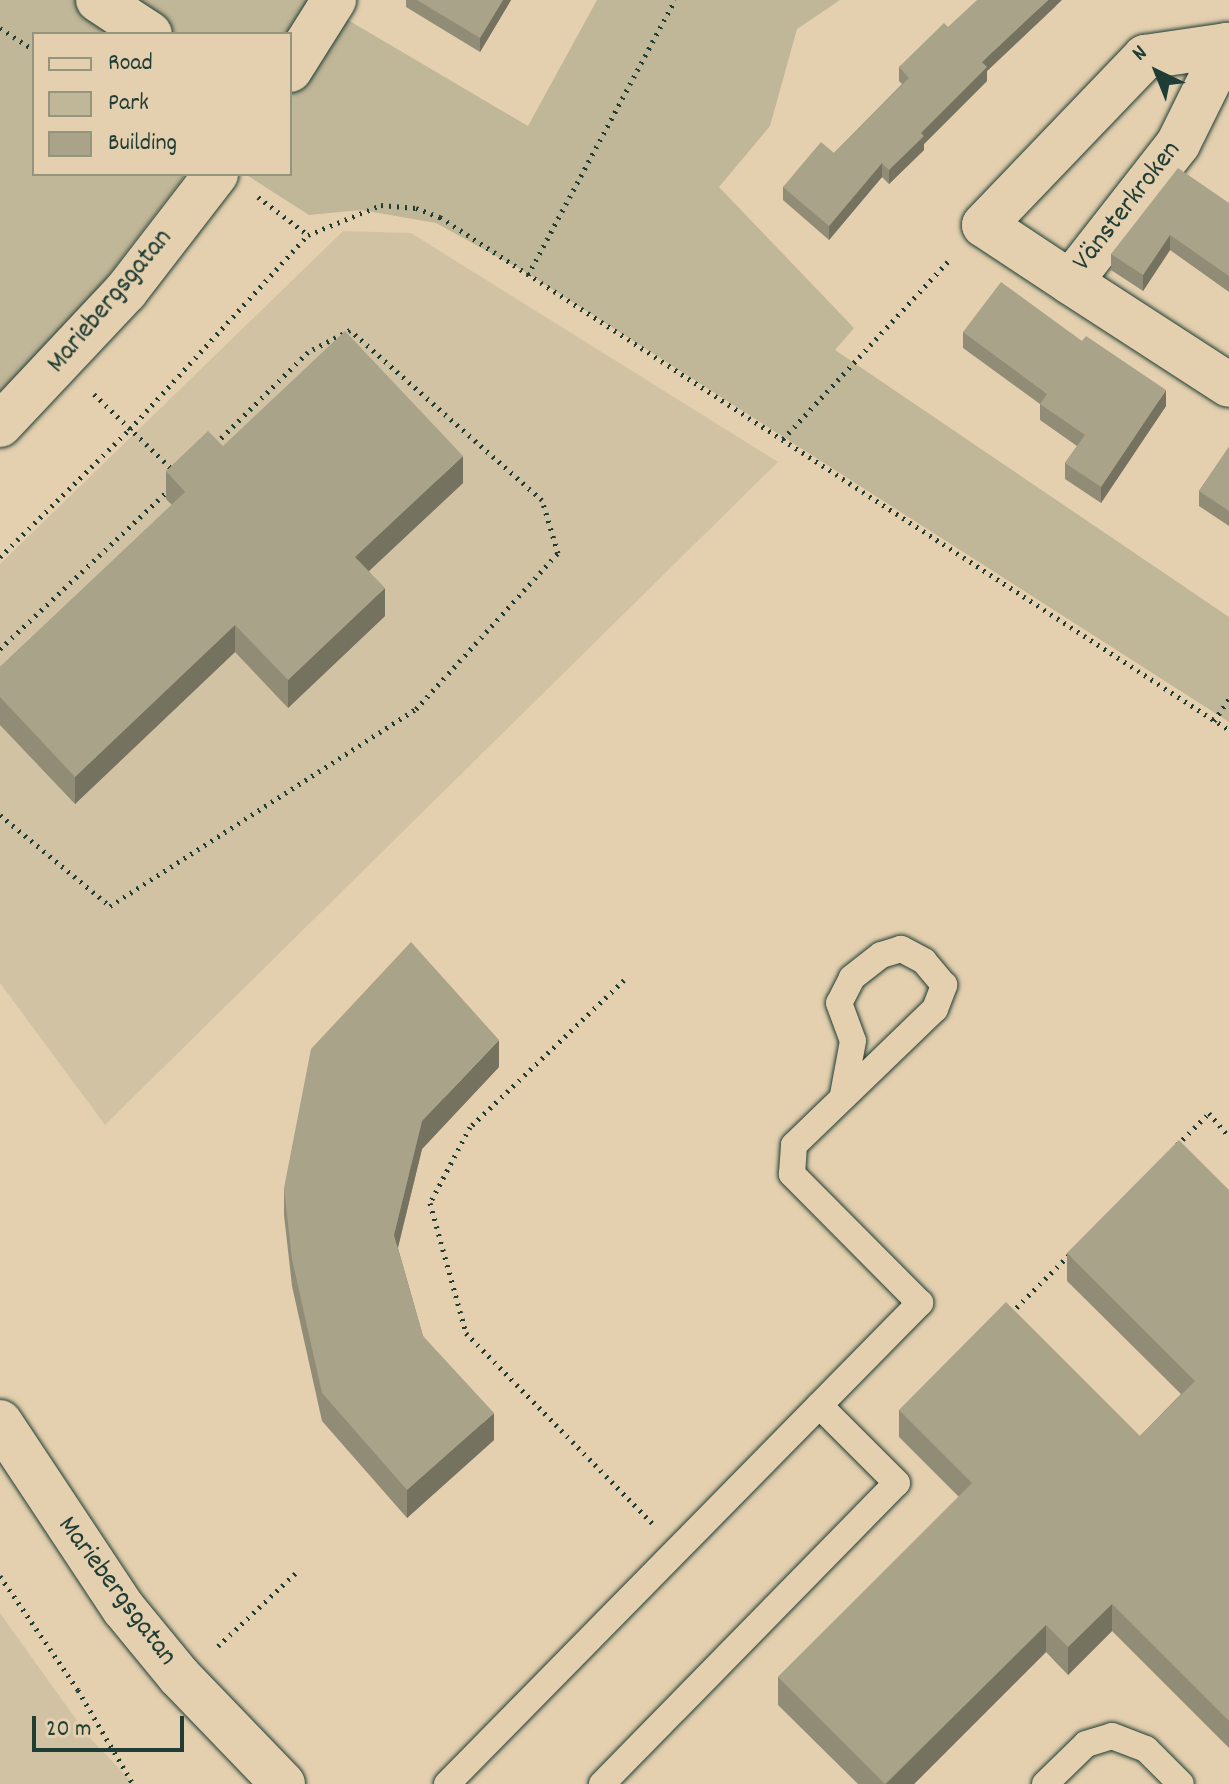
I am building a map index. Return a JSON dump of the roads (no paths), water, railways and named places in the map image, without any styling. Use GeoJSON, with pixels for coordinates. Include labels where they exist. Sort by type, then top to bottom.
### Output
{"type":"FeatureCollection","features":[{"type":"Feature","properties":{"kind":"street"},"geometry":{"type":"LineString","coordinates":[[98,0],[147,32]]}},
{"type":"Feature","properties":{"kind":"street"},"geometry":{"type":"LineString","coordinates":[[292,67],[334,0]]}},
{"type":"Feature","properties":{"kind":"street","name":"Vänsterkroken"},"geometry":{"type":"LineString","coordinates":[[1228,45],[1145,57],[984,225],[1229,385]]}},
{"type":"Feature","properties":{"kind":"street","name":"Vänsterkroken"},"geometry":{"type":"LineString","coordinates":[[1070,282],[1178,144],[1228,45]]}},
{"type":"Feature","properties":{"kind":"street","name":"Mariebergsgatan"},"geometry":{"type":"LineString","coordinates":[[0,425],[233,183]]}},
{"type":"Feature","properties":{"kind":"street","name":"Mariebergsgatan"},"geometry":{"type":"LineString","coordinates":[[0,1422],[124,1609],[179,1676],[283,1784]]}},
{"type":"Feature","properties":{"kind":"lane"},"geometry":{"type":"LineString","coordinates":[[447,1784],[920,1303],[792,1174],[794,1145],[935,1009],[944,985],[924,961],[901,949],[881,955],[852,978],[839,1003],[853,1041],[843,1095]]}},
{"type":"Feature","properties":{"kind":"lane"},"geometry":{"type":"LineString","coordinates":[[602,1784],[897,1483],[819,1405]]}},
{"type":"Feature","properties":{"kind":"lane"},"geometry":{"type":"LineString","coordinates":[[1045,1784],[1086,1744],[1112,1736],[1146,1749],[1181,1784]]}}]}
